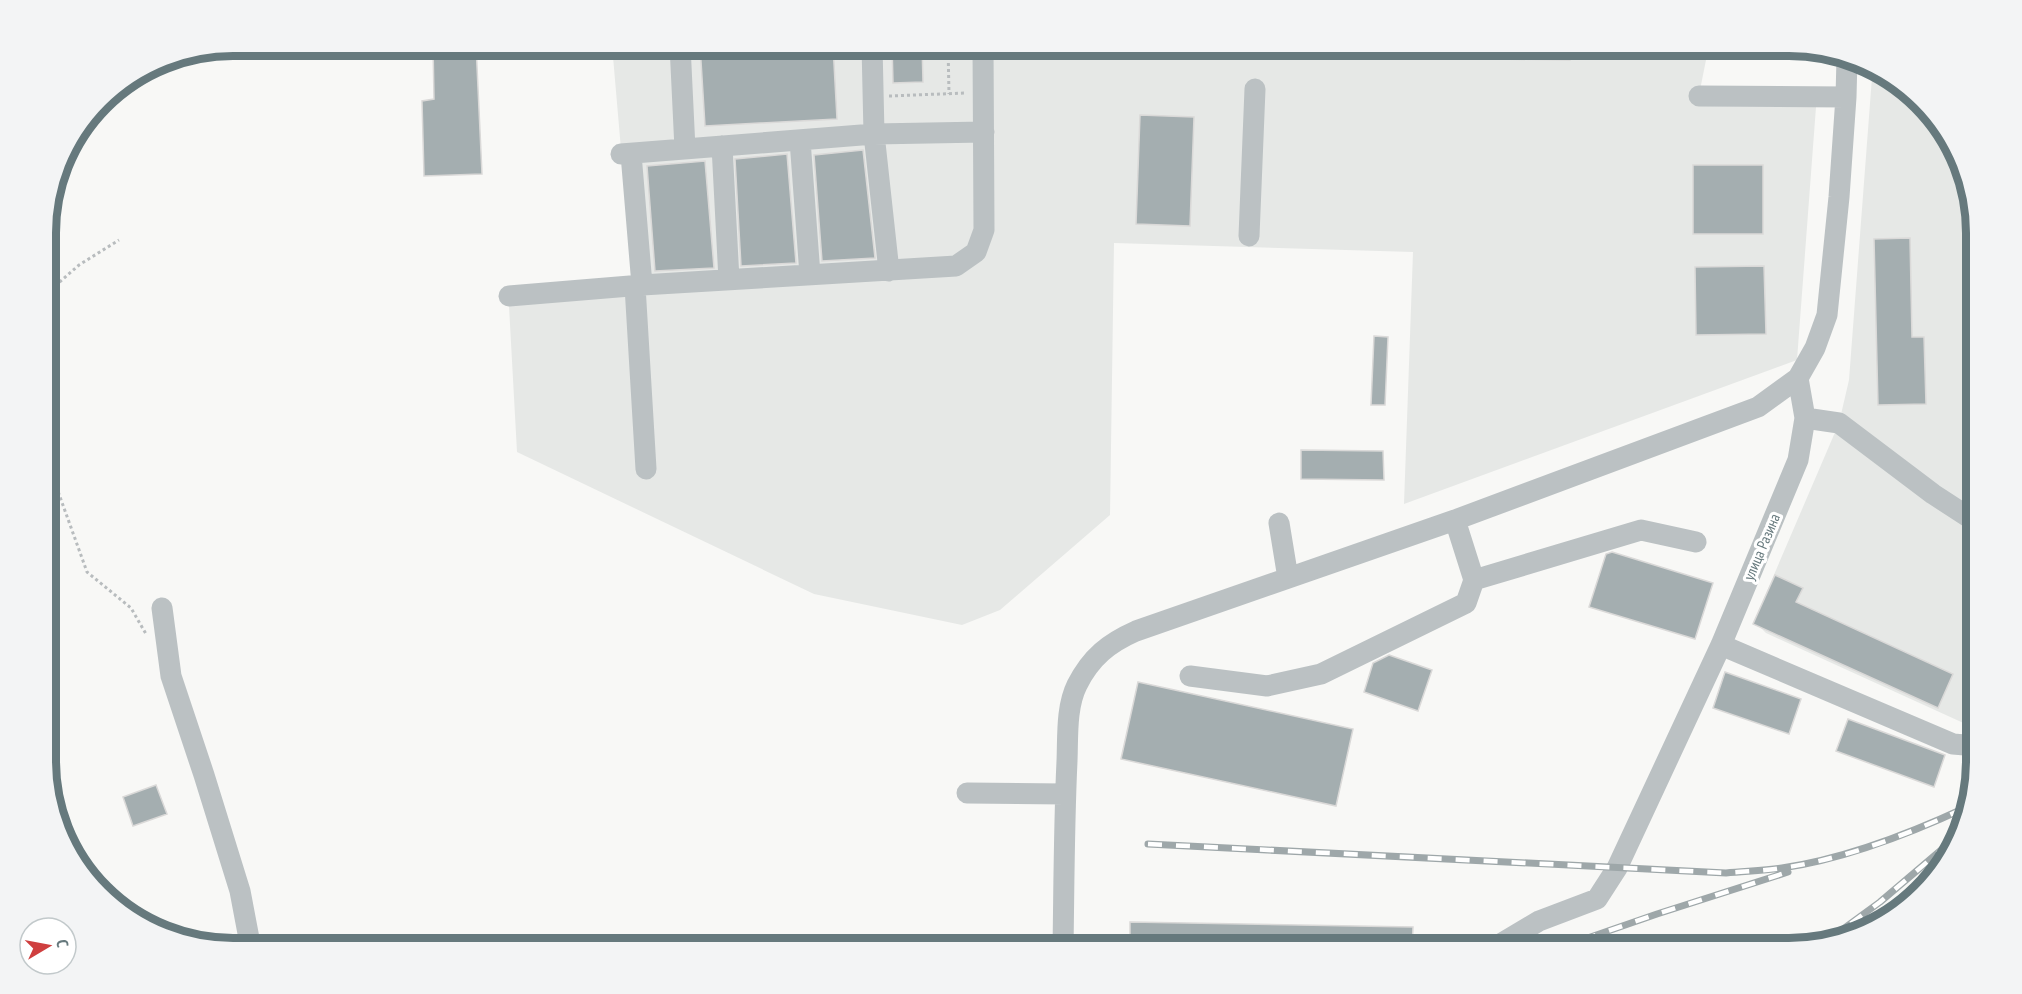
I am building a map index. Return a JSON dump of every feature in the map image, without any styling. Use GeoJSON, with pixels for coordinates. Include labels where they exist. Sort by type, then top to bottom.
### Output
{"type":"FeatureCollection","features":[{"type":"Feature","properties":{"kind":"street"},"geometry":{"type":"LineString","coordinates":[[681,56],[685,149]]}},
{"type":"Feature","properties":{"kind":"street"},"geometry":{"type":"LineString","coordinates":[[872,56],[874,134],[889,271]]}},
{"type":"Feature","properties":{"kind":"street"},"geometry":{"type":"LineString","coordinates":[[509,296],[957,266],[976,252],[984,230],[983,56]]}},
{"type":"Feature","properties":{"kind":"street"},"geometry":{"type":"LineString","coordinates":[[1063,938],[1065,794],[1070,707],[1076,687],[1085,671],[1108,645],[1136,631],[1455,520],[1758,408],[1798,378],[1815,348],[1827,315],[1839,197],[1846,65]]}},
{"type":"Feature","properties":{"kind":"street"},"geometry":{"type":"LineString","coordinates":[[1249,236],[1255,89]]}},
{"type":"Feature","properties":{"kind":"street"},"geometry":{"type":"LineString","coordinates":[[1699,96],[1846,97]]}},
{"type":"Feature","properties":{"kind":"street"},"geometry":{"type":"LineString","coordinates":[[646,469],[638,286],[626,154],[874,134],[984,132]]}},
{"type":"Feature","properties":{"kind":"street"},"geometry":{"type":"LineString","coordinates":[[800,140],[810,275]]}},
{"type":"Feature","properties":{"kind":"street"},"geometry":{"type":"LineString","coordinates":[[722,146],[729,280]]}},
{"type":"Feature","properties":{"kind":"street","name":"улица Разина"},"geometry":{"type":"LineString","coordinates":[[1510,938],[1539,921],[1596,899],[1617,868],[1721,645],[1798,460],[1805,418],[1798,378]]}},
{"type":"Feature","properties":{"kind":"street"},"geometry":{"type":"LineString","coordinates":[[1805,418],[1839,423],[1933,494],[1966,515]]}},
{"type":"Feature","properties":{"kind":"street"},"geometry":{"type":"LineString","coordinates":[[1190,676],[1267,686],[1321,674],[1466,603],[1474,579],[1455,520]]}},
{"type":"Feature","properties":{"kind":"street"},"geometry":{"type":"LineString","coordinates":[[1279,523],[1288,578]]}},
{"type":"Feature","properties":{"kind":"street"},"geometry":{"type":"LineString","coordinates":[[1474,579],[1641,530],[1696,542]]}},
{"type":"Feature","properties":{"kind":"street"},"geometry":{"type":"LineString","coordinates":[[162,608],[171,676],[240,891],[249,938]]}},
{"type":"Feature","properties":{"kind":"street"},"geometry":{"type":"LineString","coordinates":[[1721,645],[1953,744],[1966,745]]}},
{"type":"Feature","properties":{"kind":"street"},"geometry":{"type":"LineString","coordinates":[[968,793],[1065,794]]}},
{"type":"Feature","properties":{"kind":"path"},"geometry":{"type":"LineString","coordinates":[[948,56],[950,94]]}},
{"type":"Feature","properties":{"kind":"path"},"geometry":{"type":"LineString","coordinates":[[873,97],[983,92]]}},
{"type":"Feature","properties":{"kind":"path"},"geometry":{"type":"LineString","coordinates":[[56,286],[79,266],[119,240]]}},
{"type":"Feature","properties":{"kind":"path"},"geometry":{"type":"LineString","coordinates":[[56,486],[87,572],[131,608],[148,637]]}},
{"type":"Feature","properties":{"kind":"shaded area"},"geometry":{"type":"Polygon","coordinates":[[[613,56],[1719,56],[1719,59],[1706,60],[1699,95],[1705,106],[1816,107],[1797,360],[1404,504],[1413,252],[1114,243],[1110,515],[1000,610],[962,625],[814,594],[517,452],[508,288],[632,277],[613,56]]]}},
{"type":"Feature","properties":{"kind":"shaded area"},"geometry":{"type":"Polygon","coordinates":[[[1872,76],[1906,99],[1937,134],[1953,165],[1965,209],[1966,724],[1766,633],[1760,627],[1757,619],[1839,423],[1849,380],[1872,76]]]}},
{"type":"Feature","properties":{"kind":"building"},"geometry":{"type":"Polygon","coordinates":[[[433,56],[477,56],[482,174],[424,176],[422,101],[434,99],[433,56]]]}},
{"type":"Feature","properties":{"kind":"building"},"geometry":{"type":"Polygon","coordinates":[[[701,56],[834,56],[837,119],[705,126],[701,56]]]}},
{"type":"Feature","properties":{"kind":"building"},"geometry":{"type":"Polygon","coordinates":[[[892,56],[922,56],[923,82],[893,83],[892,56]]]}},
{"type":"Feature","properties":{"kind":"building"},"geometry":{"type":"Polygon","coordinates":[[[1428,56],[1570,56],[1570,60],[1428,58],[1428,56]]]}},
{"type":"Feature","properties":{"kind":"building"},"geometry":{"type":"Polygon","coordinates":[[[1681,56],[1719,56],[1719,59],[1681,59],[1681,56]]]}},
{"type":"Feature","properties":{"kind":"building"},"geometry":{"type":"Polygon","coordinates":[[[1140,115],[1194,117],[1190,226],[1136,224],[1140,115]]]}},
{"type":"Feature","properties":{"kind":"building"},"geometry":{"type":"Polygon","coordinates":[[[863,150],[875,258],[822,261],[814,155],[863,150]]]}},
{"type":"Feature","properties":{"kind":"building"},"geometry":{"type":"Polygon","coordinates":[[[787,154],[796,263],[741,266],[735,159],[787,154]]]}},
{"type":"Feature","properties":{"kind":"building"},"geometry":{"type":"Polygon","coordinates":[[[705,161],[714,268],[655,271],[647,166],[705,161]]]}},
{"type":"Feature","properties":{"kind":"building"},"geometry":{"type":"Polygon","coordinates":[[[1693,165],[1763,165],[1763,234],[1693,234],[1693,165]]]}},
{"type":"Feature","properties":{"kind":"building"},"geometry":{"type":"Polygon","coordinates":[[[1910,238],[1912,337],[1924,337],[1926,404],[1878,405],[1874,239],[1910,238]]]}},
{"type":"Feature","properties":{"kind":"building"},"geometry":{"type":"Polygon","coordinates":[[[1764,266],[1766,334],[1696,335],[1695,267],[1764,266]]]}},
{"type":"Feature","properties":{"kind":"building"},"geometry":{"type":"Polygon","coordinates":[[[1374,336],[1388,337],[1385,405],[1371,405],[1374,336]]]}},
{"type":"Feature","properties":{"kind":"building"},"geometry":{"type":"Polygon","coordinates":[[[1301,450],[1383,451],[1384,480],[1301,479],[1301,450]]]}},
{"type":"Feature","properties":{"kind":"building"},"geometry":{"type":"Polygon","coordinates":[[[1612,552],[1713,583],[1695,639],[1589,607],[1606,554],[1612,552]]]}},
{"type":"Feature","properties":{"kind":"building"},"geometry":{"type":"Polygon","coordinates":[[[1775,575],[1803,588],[1796,602],[1953,674],[1938,708],[1753,624],[1775,575]]]}},
{"type":"Feature","properties":{"kind":"building"},"geometry":{"type":"Polygon","coordinates":[[[1389,655],[1432,670],[1418,711],[1364,692],[1373,663],[1389,655]]]}},
{"type":"Feature","properties":{"kind":"building"},"geometry":{"type":"Polygon","coordinates":[[[1725,672],[1801,699],[1789,734],[1713,708],[1725,672]]]}},
{"type":"Feature","properties":{"kind":"building"},"geometry":{"type":"Polygon","coordinates":[[[1138,682],[1353,729],[1336,806],[1121,759],[1138,682]]]}},
{"type":"Feature","properties":{"kind":"building"},"geometry":{"type":"Polygon","coordinates":[[[1848,719],[1945,755],[1934,787],[1836,751],[1848,719]]]}},
{"type":"Feature","properties":{"kind":"building"},"geometry":{"type":"Polygon","coordinates":[[[156,785],[167,814],[133,826],[123,797],[156,785]]]}},
{"type":"Feature","properties":{"kind":"building"},"geometry":{"type":"Polygon","coordinates":[[[1130,922],[1413,927],[1412,938],[1130,938],[1130,922]]]}},
{"type":"Feature","properties":{"kind":"railway"},"geometry":{"type":"LineString","coordinates":[[1148,844],[1726,873],[1782,868],[1853,852],[1900,836],[1959,810]]}},
{"type":"Feature","properties":{"kind":"railway"},"geometry":{"type":"LineString","coordinates":[[1841,931],[1880,902],[1944,848]]}},
{"type":"Feature","properties":{"kind":"railway"},"geometry":{"type":"LineString","coordinates":[[1588,938],[1788,872]]}},
{"type":"Feature","properties":{"kind":"railway"},"geometry":{"type":"LineString","coordinates":[[1894,904],[1911,890]]}}]}
